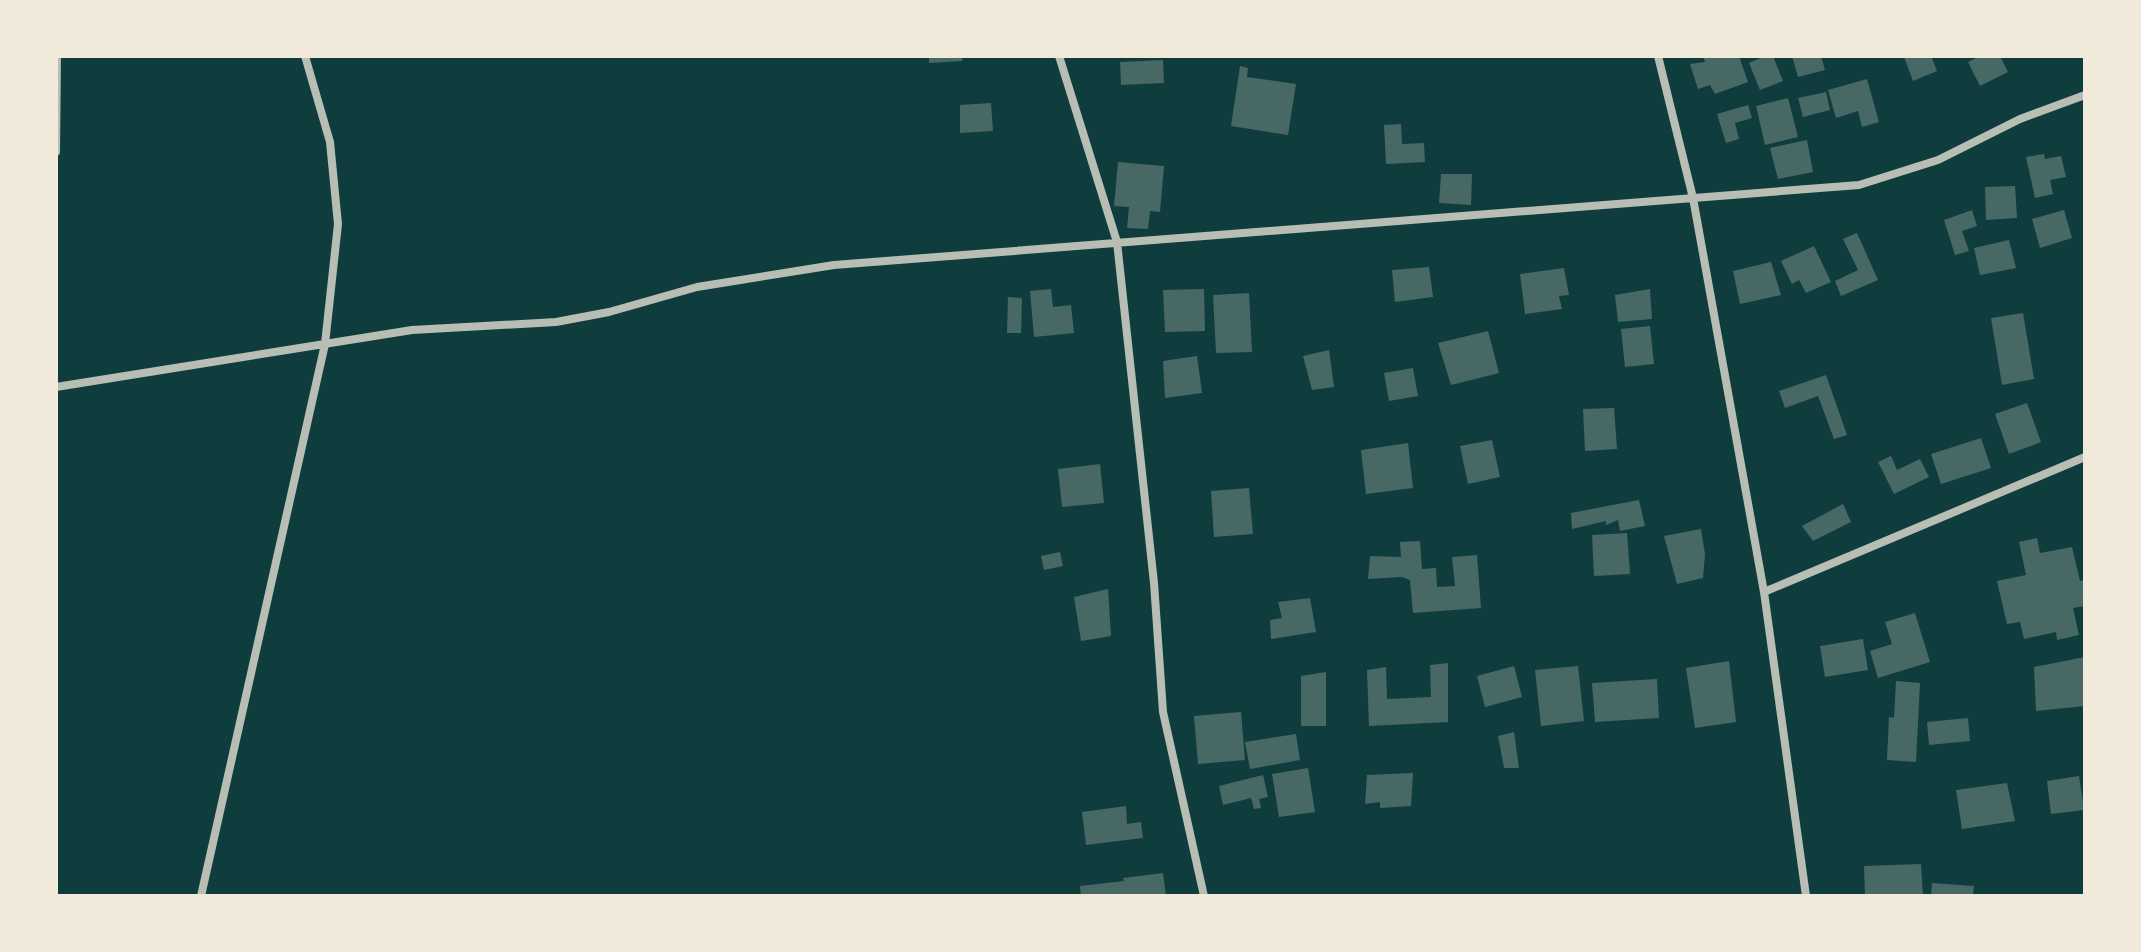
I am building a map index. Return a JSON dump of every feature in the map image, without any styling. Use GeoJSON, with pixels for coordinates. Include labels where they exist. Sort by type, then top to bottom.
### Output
{"type":"FeatureCollection","features":[{"type":"Feature","properties":{"kind":"street"},"geometry":{"type":"LineString","coordinates":[[56,152],[57,56]]}},
{"type":"Feature","properties":{"kind":"street"},"geometry":{"type":"LineString","coordinates":[[201,896],[325,344],[338,224],[330,142],[305,56]]}},
{"type":"Feature","properties":{"kind":"street"},"geometry":{"type":"LineString","coordinates":[[1059,56],[1117,242],[1154,583],[1163,712],[1204,896]]}},
{"type":"Feature","properties":{"kind":"street"},"geometry":{"type":"LineString","coordinates":[[1658,56],[1693,198],[1764,592],[1806,896]]}},
{"type":"Feature","properties":{"kind":"street"},"geometry":{"type":"LineString","coordinates":[[56,387],[412,330],[556,322],[609,312],[697,287],[834,265],[1859,185],[1938,160],[2020,119],[2085,95]]}},
{"type":"Feature","properties":{"kind":"street"},"geometry":{"type":"LineString","coordinates":[[1764,592],[2085,457]]}},
{"type":"Feature","properties":{"kind":"building"},"geometry":{"type":"Polygon","coordinates":[[[929,56],[963,56],[962,61],[929,63],[929,56]]]}},
{"type":"Feature","properties":{"kind":"building"},"geometry":{"type":"Polygon","coordinates":[[[1703,56],[1739,56],[1748,82],[1715,94],[1710,85],[1698,89],[1690,64],[1705,62],[1703,56]]]}},
{"type":"Feature","properties":{"kind":"building"},"geometry":{"type":"Polygon","coordinates":[[[1773,56],[1783,81],[1760,90],[1749,63],[1773,56]]]}},
{"type":"Feature","properties":{"kind":"building"},"geometry":{"type":"Polygon","coordinates":[[[1792,56],[1821,56],[1825,70],[1798,77],[1792,56]]]}},
{"type":"Feature","properties":{"kind":"building"},"geometry":{"type":"Polygon","coordinates":[[[1931,56],[1937,71],[1913,81],[1904,57],[1931,56]]]}},
{"type":"Feature","properties":{"kind":"building"},"geometry":{"type":"Polygon","coordinates":[[[1980,56],[2000,56],[2008,72],[1980,86],[1968,62],[1980,56]]]}},
{"type":"Feature","properties":{"kind":"building"},"geometry":{"type":"Polygon","coordinates":[[[1163,60],[1164,83],[1121,85],[1120,62],[1163,60]]]}},
{"type":"Feature","properties":{"kind":"building"},"geometry":{"type":"Polygon","coordinates":[[[1240,66],[1248,68],[1247,77],[1296,84],[1288,135],[1231,126],[1240,66]]]}},
{"type":"Feature","properties":{"kind":"building"},"geometry":{"type":"Polygon","coordinates":[[[1867,79],[1879,122],[1862,127],[1858,111],[1836,118],[1828,90],[1867,79]]]}},
{"type":"Feature","properties":{"kind":"building"},"geometry":{"type":"Polygon","coordinates":[[[1826,92],[1830,110],[1803,117],[1798,98],[1826,92]]]}},
{"type":"Feature","properties":{"kind":"building"},"geometry":{"type":"Polygon","coordinates":[[[1788,98],[1798,137],[1765,145],[1756,106],[1788,98]]]}},
{"type":"Feature","properties":{"kind":"building"},"geometry":{"type":"Polygon","coordinates":[[[991,103],[993,131],[960,133],[960,105],[991,103]]]}},
{"type":"Feature","properties":{"kind":"building"},"geometry":{"type":"Polygon","coordinates":[[[1748,105],[1752,118],[1735,123],[1739,139],[1726,143],[1717,114],[1748,105]]]}},
{"type":"Feature","properties":{"kind":"building"},"geometry":{"type":"Polygon","coordinates":[[[1401,124],[1402,144],[1424,143],[1425,162],[1386,164],[1384,125],[1401,124]]]}},
{"type":"Feature","properties":{"kind":"building"},"geometry":{"type":"Polygon","coordinates":[[[1807,140],[1813,172],[1778,179],[1770,148],[1807,140]]]}},
{"type":"Feature","properties":{"kind":"building"},"geometry":{"type":"Polygon","coordinates":[[[2044,154],[2045,159],[2061,156],[2066,177],[2050,180],[2053,194],[2035,198],[2026,157],[2044,154]]]}},
{"type":"Feature","properties":{"kind":"building"},"geometry":{"type":"Polygon","coordinates":[[[1118,162],[1164,166],[1160,212],[1150,211],[1148,229],[1127,228],[1129,207],[1114,206],[1118,162]]]}},
{"type":"Feature","properties":{"kind":"building"},"geometry":{"type":"Polygon","coordinates":[[[1441,174],[1472,174],[1471,205],[1439,203],[1441,174]]]}},
{"type":"Feature","properties":{"kind":"building"},"geometry":{"type":"Polygon","coordinates":[[[2015,186],[2017,218],[1986,220],[1985,187],[2015,186]]]}},
{"type":"Feature","properties":{"kind":"building"},"geometry":{"type":"Polygon","coordinates":[[[1972,210],[1977,226],[1962,231],[1969,251],[1955,255],[1944,220],[1972,210]]]}},
{"type":"Feature","properties":{"kind":"building"},"geometry":{"type":"Polygon","coordinates":[[[2064,210],[2072,238],[2040,248],[2032,219],[2064,210]]]}},
{"type":"Feature","properties":{"kind":"building"},"geometry":{"type":"Polygon","coordinates":[[[1857,233],[1878,280],[1841,296],[1835,281],[1858,270],[1843,239],[1857,233]]]}},
{"type":"Feature","properties":{"kind":"building"},"geometry":{"type":"Polygon","coordinates":[[[2009,240],[2016,268],[1980,275],[1974,248],[2009,240]]]}},
{"type":"Feature","properties":{"kind":"building"},"geometry":{"type":"Polygon","coordinates":[[[1814,246],[1831,282],[1806,293],[1799,280],[1792,284],[1781,261],[1814,246]]]}},
{"type":"Feature","properties":{"kind":"building"},"geometry":{"type":"Polygon","coordinates":[[[1771,262],[1781,295],[1740,304],[1733,271],[1771,262]]]}},
{"type":"Feature","properties":{"kind":"building"},"geometry":{"type":"Polygon","coordinates":[[[1429,267],[1433,297],[1395,302],[1392,270],[1429,267]]]}},
{"type":"Feature","properties":{"kind":"building"},"geometry":{"type":"Polygon","coordinates":[[[1564,268],[1569,295],[1559,296],[1562,309],[1525,314],[1520,274],[1564,268]]]}},
{"type":"Feature","properties":{"kind":"building"},"geometry":{"type":"Polygon","coordinates":[[[1051,289],[1053,307],[1071,305],[1074,333],[1034,337],[1030,291],[1051,289]]]}},
{"type":"Feature","properties":{"kind":"building"},"geometry":{"type":"Polygon","coordinates":[[[1204,289],[1205,331],[1165,332],[1163,290],[1204,289]]]}},
{"type":"Feature","properties":{"kind":"building"},"geometry":{"type":"Polygon","coordinates":[[[1650,289],[1652,319],[1618,322],[1615,295],[1650,289]]]}},
{"type":"Feature","properties":{"kind":"building"},"geometry":{"type":"Polygon","coordinates":[[[1249,293],[1252,352],[1216,353],[1213,295],[1249,293]]]}},
{"type":"Feature","properties":{"kind":"building"},"geometry":{"type":"Polygon","coordinates":[[[1008,297],[1022,298],[1021,333],[1007,333],[1008,297]]]}},
{"type":"Feature","properties":{"kind":"building"},"geometry":{"type":"Polygon","coordinates":[[[2023,313],[2034,379],[2002,385],[1991,318],[2023,313]]]}},
{"type":"Feature","properties":{"kind":"building"},"geometry":{"type":"Polygon","coordinates":[[[1650,326],[1654,364],[1625,367],[1621,329],[1650,326]]]}},
{"type":"Feature","properties":{"kind":"building"},"geometry":{"type":"Polygon","coordinates":[[[1488,331],[1499,373],[1451,385],[1438,343],[1488,331]]]}},
{"type":"Feature","properties":{"kind":"building"},"geometry":{"type":"Polygon","coordinates":[[[1329,350],[1334,387],[1312,390],[1303,356],[1329,350]]]}},
{"type":"Feature","properties":{"kind":"building"},"geometry":{"type":"Polygon","coordinates":[[[1197,356],[1202,393],[1165,398],[1163,361],[1197,356]]]}},
{"type":"Feature","properties":{"kind":"building"},"geometry":{"type":"Polygon","coordinates":[[[1413,368],[1418,396],[1389,401],[1384,373],[1413,368]]]}},
{"type":"Feature","properties":{"kind":"building"},"geometry":{"type":"Polygon","coordinates":[[[1826,375],[1847,435],[1834,439],[1818,396],[1785,408],[1779,391],[1826,375]]]}},
{"type":"Feature","properties":{"kind":"building"},"geometry":{"type":"Polygon","coordinates":[[[2027,403],[2041,442],[2009,454],[1995,414],[2027,403]]]}},
{"type":"Feature","properties":{"kind":"building"},"geometry":{"type":"Polygon","coordinates":[[[1614,408],[1617,449],[1585,451],[1583,409],[1614,408]]]}},
{"type":"Feature","properties":{"kind":"building"},"geometry":{"type":"Polygon","coordinates":[[[1981,438],[1991,468],[1941,484],[1931,454],[1981,438]]]}},
{"type":"Feature","properties":{"kind":"building"},"geometry":{"type":"Polygon","coordinates":[[[1492,440],[1500,477],[1468,484],[1460,446],[1492,440]]]}},
{"type":"Feature","properties":{"kind":"building"},"geometry":{"type":"Polygon","coordinates":[[[1408,443],[1413,488],[1366,494],[1361,450],[1408,443]]]}},
{"type":"Feature","properties":{"kind":"building"},"geometry":{"type":"Polygon","coordinates":[[[1891,456],[1897,470],[1920,459],[1929,477],[1894,494],[1878,462],[1891,456]]]}},
{"type":"Feature","properties":{"kind":"building"},"geometry":{"type":"Polygon","coordinates":[[[1100,464],[1104,503],[1062,507],[1058,469],[1100,464]]]}},
{"type":"Feature","properties":{"kind":"building"},"geometry":{"type":"Polygon","coordinates":[[[1249,488],[1253,534],[1214,537],[1211,491],[1249,488]]]}},
{"type":"Feature","properties":{"kind":"building"},"geometry":{"type":"Polygon","coordinates":[[[1639,500],[1645,526],[1620,531],[1618,520],[1606,525],[1606,521],[1572,529],[1571,513],[1639,500]]]}},
{"type":"Feature","properties":{"kind":"building"},"geometry":{"type":"Polygon","coordinates":[[[1843,504],[1851,522],[1813,541],[1802,526],[1843,504]]]}},
{"type":"Feature","properties":{"kind":"building"},"geometry":{"type":"Polygon","coordinates":[[[1701,529],[1705,554],[1703,578],[1677,584],[1664,536],[1701,529]]]}},
{"type":"Feature","properties":{"kind":"building"},"geometry":{"type":"Polygon","coordinates":[[[1627,533],[1630,574],[1594,576],[1592,535],[1627,533]]]}},
{"type":"Feature","properties":{"kind":"building"},"geometry":{"type":"Polygon","coordinates":[[[2037,538],[2040,553],[2072,547],[2080,581],[2085,580],[2085,606],[2073,608],[2079,635],[2057,640],[2056,632],[2024,639],[2020,622],[2007,624],[1997,581],[2026,575],[2019,542],[2037,538]]]}},
{"type":"Feature","properties":{"kind":"building"},"geometry":{"type":"Polygon","coordinates":[[[1420,541],[1422,569],[1436,568],[1437,587],[1455,586],[1452,557],[1477,555],[1481,608],[1413,613],[1410,580],[1402,577],[1368,579],[1370,556],[1401,557],[1400,542],[1420,541]]]}},
{"type":"Feature","properties":{"kind":"building"},"geometry":{"type":"Polygon","coordinates":[[[1060,552],[1063,566],[1044,570],[1041,556],[1060,552]]]}},
{"type":"Feature","properties":{"kind":"building"},"geometry":{"type":"Polygon","coordinates":[[[1108,589],[1111,636],[1081,641],[1074,597],[1108,589]]]}},
{"type":"Feature","properties":{"kind":"building"},"geometry":{"type":"Polygon","coordinates":[[[1310,598],[1316,632],[1271,639],[1270,620],[1282,618],[1278,602],[1310,598]]]}},
{"type":"Feature","properties":{"kind":"building"},"geometry":{"type":"Polygon","coordinates":[[[1915,613],[1930,662],[1878,678],[1870,651],[1892,644],[1885,622],[1915,613]]]}},
{"type":"Feature","properties":{"kind":"building"},"geometry":{"type":"Polygon","coordinates":[[[1863,639],[1868,670],[1825,677],[1820,646],[1863,639]]]}},
{"type":"Feature","properties":{"kind":"building"},"geometry":{"type":"Polygon","coordinates":[[[2085,657],[2085,706],[2036,711],[2034,667],[2085,657]]]}},
{"type":"Feature","properties":{"kind":"building"},"geometry":{"type":"Polygon","coordinates":[[[1729,661],[1736,722],[1695,728],[1686,668],[1729,661]]]}},
{"type":"Feature","properties":{"kind":"building"},"geometry":{"type":"Polygon","coordinates":[[[1448,663],[1448,722],[1369,726],[1367,670],[1386,667],[1387,699],[1431,697],[1430,665],[1448,663]]]}},
{"type":"Feature","properties":{"kind":"building"},"geometry":{"type":"Polygon","coordinates":[[[1514,666],[1522,697],[1485,707],[1477,676],[1514,666]]]}},
{"type":"Feature","properties":{"kind":"building"},"geometry":{"type":"Polygon","coordinates":[[[1578,666],[1584,721],[1541,726],[1535,670],[1578,666]]]}},
{"type":"Feature","properties":{"kind":"building"},"geometry":{"type":"Polygon","coordinates":[[[1326,672],[1326,726],[1301,726],[1301,676],[1326,672]]]}},
{"type":"Feature","properties":{"kind":"building"},"geometry":{"type":"Polygon","coordinates":[[[1657,679],[1659,718],[1595,722],[1592,683],[1657,679]]]}},
{"type":"Feature","properties":{"kind":"building"},"geometry":{"type":"Polygon","coordinates":[[[1896,681],[1920,683],[1916,762],[1887,760],[1889,717],[1894,718],[1896,681]]]}},
{"type":"Feature","properties":{"kind":"building"},"geometry":{"type":"Polygon","coordinates":[[[1241,712],[1245,760],[1198,764],[1194,716],[1241,712]]]}},
{"type":"Feature","properties":{"kind":"building"},"geometry":{"type":"Polygon","coordinates":[[[1968,718],[1970,741],[1929,745],[1927,722],[1968,718]]]}},
{"type":"Feature","properties":{"kind":"building"},"geometry":{"type":"Polygon","coordinates":[[[1514,732],[1519,768],[1504,768],[1498,736],[1514,732]]]}},
{"type":"Feature","properties":{"kind":"building"},"geometry":{"type":"Polygon","coordinates":[[[1296,734],[1300,760],[1250,769],[1245,742],[1296,734]]]}},
{"type":"Feature","properties":{"kind":"building"},"geometry":{"type":"Polygon","coordinates":[[[1308,768],[1315,812],[1279,817],[1272,774],[1308,768]]]}},
{"type":"Feature","properties":{"kind":"building"},"geometry":{"type":"Polygon","coordinates":[[[1413,773],[1411,806],[1380,808],[1380,802],[1365,804],[1367,775],[1413,773]]]}},
{"type":"Feature","properties":{"kind":"building"},"geometry":{"type":"Polygon","coordinates":[[[1263,775],[1268,797],[1259,799],[1261,808],[1254,809],[1251,798],[1223,805],[1219,786],[1263,775]]]}},
{"type":"Feature","properties":{"kind":"building"},"geometry":{"type":"Polygon","coordinates":[[[2079,776],[2084,810],[2051,814],[2047,781],[2079,776]]]}},
{"type":"Feature","properties":{"kind":"building"},"geometry":{"type":"Polygon","coordinates":[[[2007,783],[2015,821],[1962,829],[1956,790],[2007,783]]]}},
{"type":"Feature","properties":{"kind":"building"},"geometry":{"type":"Polygon","coordinates":[[[1126,806],[1127,824],[1141,822],[1143,838],[1086,845],[1082,812],[1126,806]]]}},
{"type":"Feature","properties":{"kind":"building"},"geometry":{"type":"Polygon","coordinates":[[[1921,864],[1923,896],[1865,896],[1864,866],[1921,864]]]}},
{"type":"Feature","properties":{"kind":"building"},"geometry":{"type":"Polygon","coordinates":[[[1163,873],[1166,896],[1081,896],[1080,886],[1163,873]]]}},
{"type":"Feature","properties":{"kind":"building"},"geometry":{"type":"Polygon","coordinates":[[[1932,883],[1974,886],[1973,896],[1931,896],[1932,883]]]}}]}
